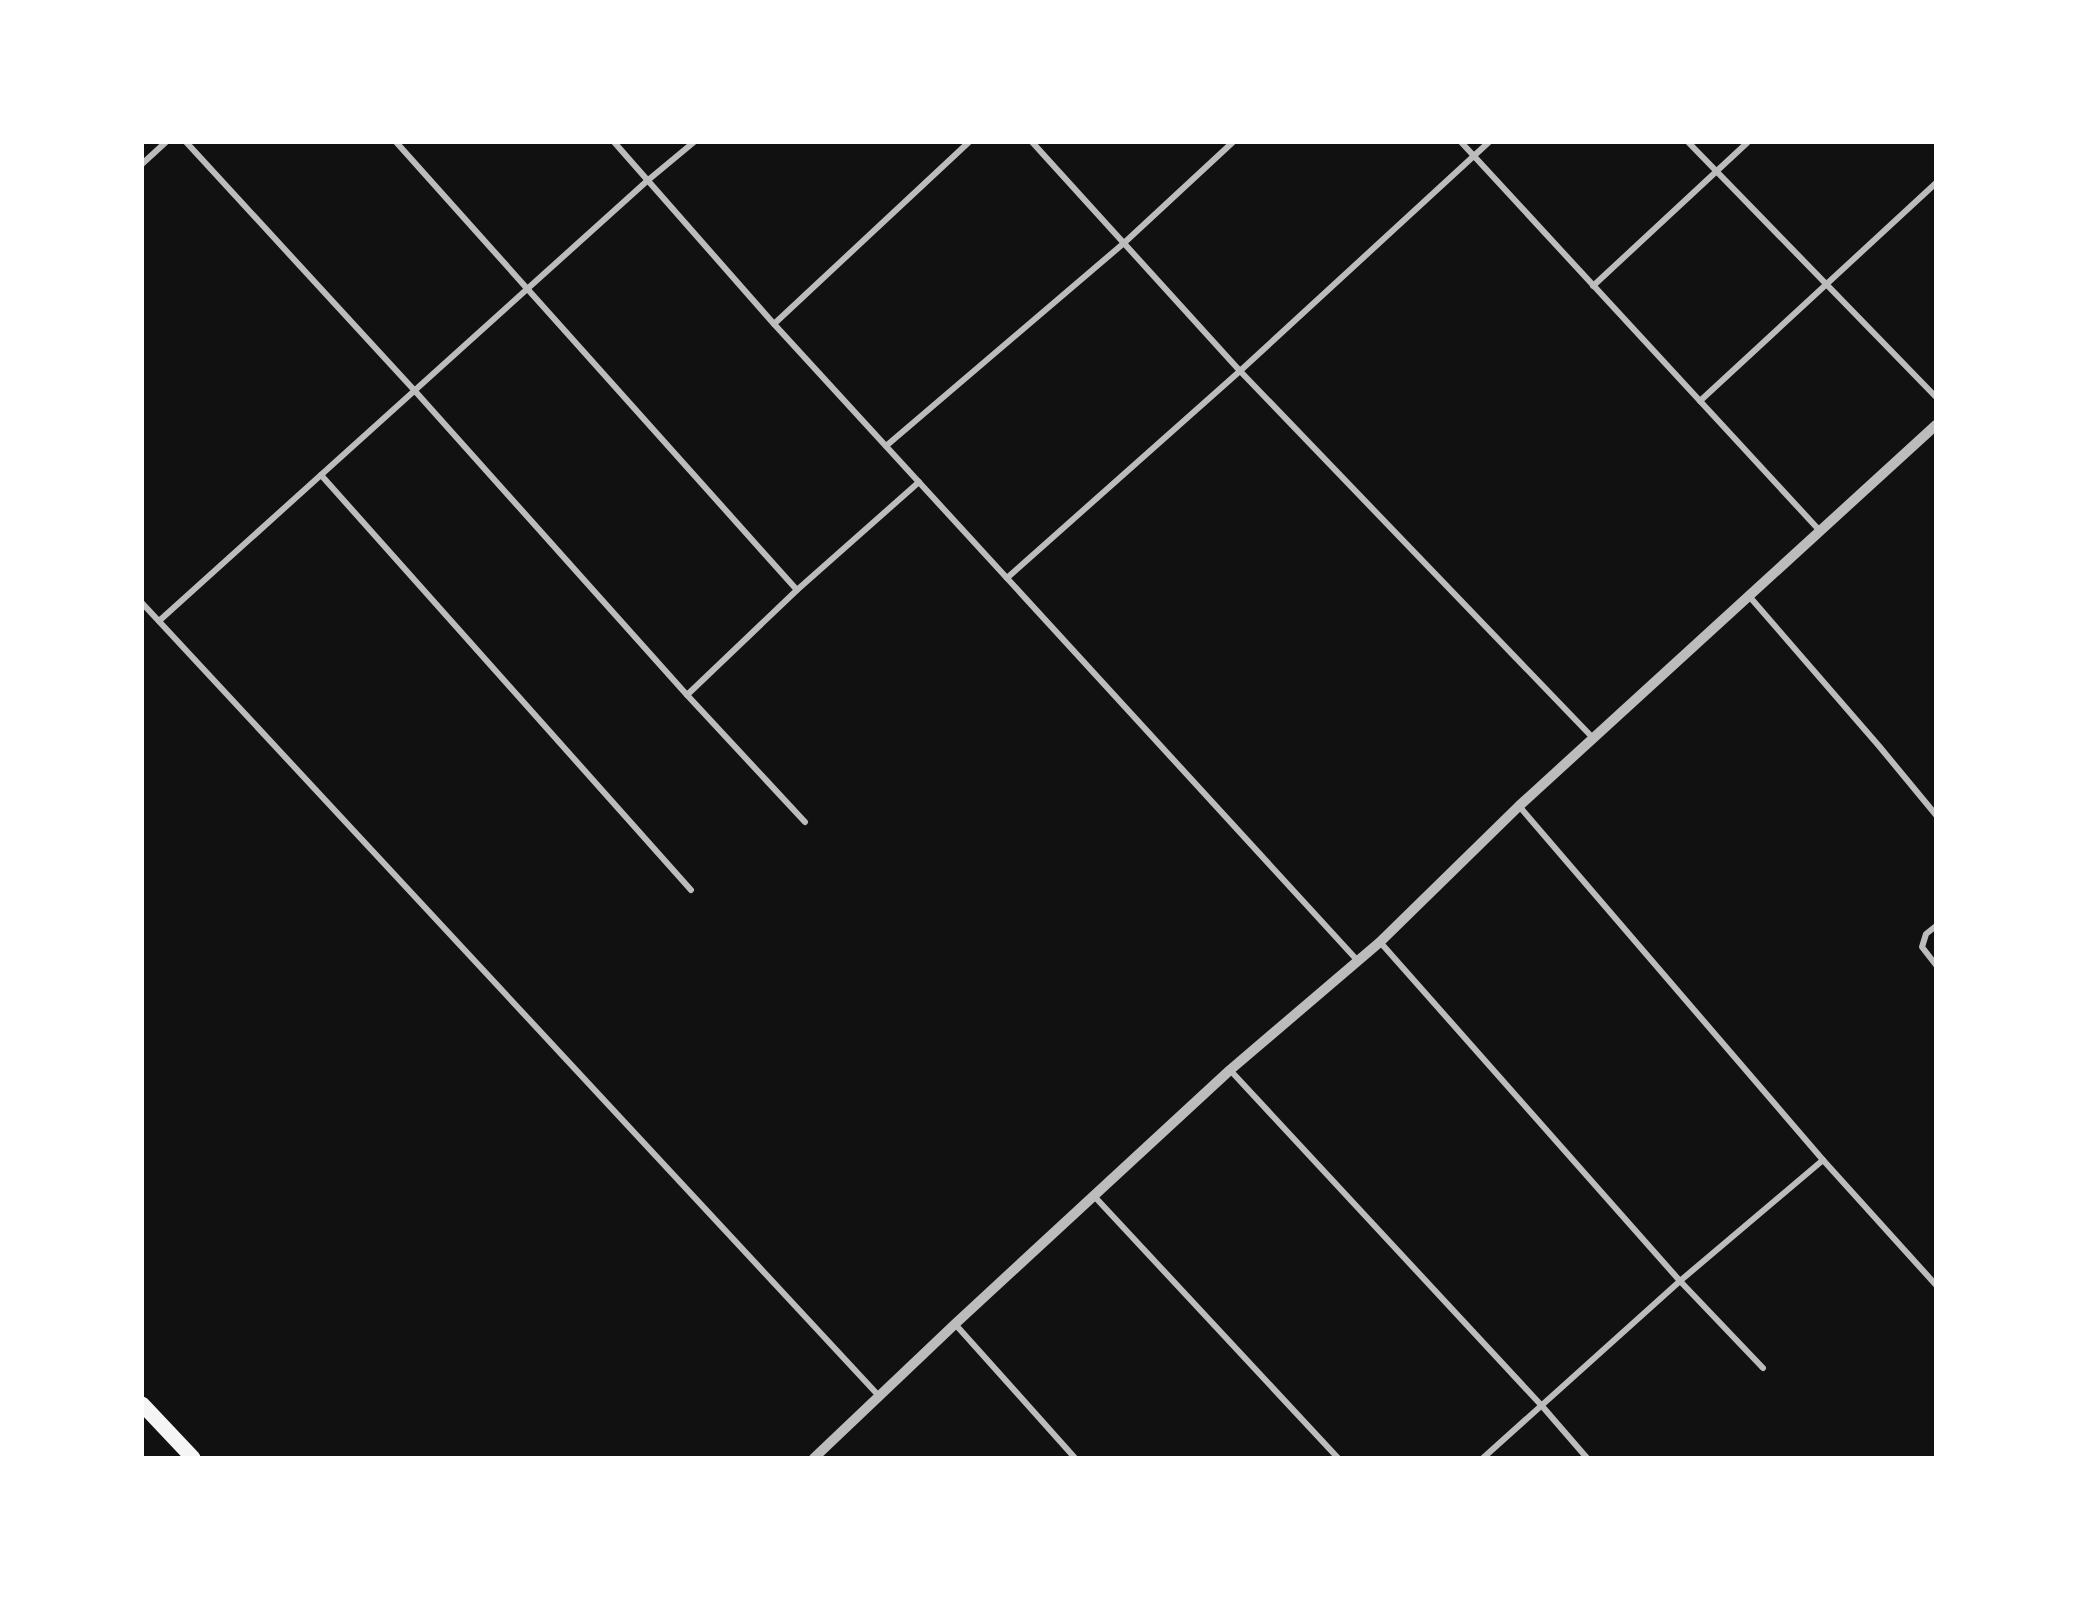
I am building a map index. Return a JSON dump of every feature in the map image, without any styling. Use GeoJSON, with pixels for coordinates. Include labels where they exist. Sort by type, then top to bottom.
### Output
{"type":"FeatureCollection","features":[{"type":"Feature","properties":{"kind":"main road"},"geometry":{"type":"LineString","coordinates":[[142,1404],[193,1458]]}},
{"type":"Feature","properties":{"kind":"street"},"geometry":{"type":"LineString","coordinates":[[142,165],[166,142]]}},
{"type":"Feature","properties":{"kind":"street"},"geometry":{"type":"LineString","coordinates":[[186,142],[805,822]]}},
{"type":"Feature","properties":{"kind":"street"},"geometry":{"type":"LineString","coordinates":[[396,142],[796,590]]}},
{"type":"Feature","properties":{"kind":"street"},"geometry":{"type":"LineString","coordinates":[[614,142],[774,324],[1358,960]]}},
{"type":"Feature","properties":{"kind":"street"},"geometry":{"type":"LineString","coordinates":[[159,621],[647,181],[694,142]]}},
{"type":"Feature","properties":{"kind":"street"},"geometry":{"type":"LineString","coordinates":[[774,324],[969,142]]}},
{"type":"Feature","properties":{"kind":"street"},"geometry":{"type":"LineString","coordinates":[[1032,142],[1240,370],[1593,738]]}},
{"type":"Feature","properties":{"kind":"street"},"geometry":{"type":"LineString","coordinates":[[886,446],[1124,243],[1233,142]]}},
{"type":"Feature","properties":{"kind":"street"},"geometry":{"type":"LineString","coordinates":[[1461,142],[1820,531]]}},
{"type":"Feature","properties":{"kind":"street"},"geometry":{"type":"LineString","coordinates":[[1007,578],[1240,370],[1489,142]]}},
{"type":"Feature","properties":{"kind":"street"},"geometry":{"type":"LineString","coordinates":[[1688,142],[1935,397]]}},
{"type":"Feature","properties":{"kind":"street"},"geometry":{"type":"LineString","coordinates":[[1593,286],[1748,142]]}},
{"type":"Feature","properties":{"kind":"street"},"geometry":{"type":"LineString","coordinates":[[1700,401],[1935,183]]}},
{"type":"Feature","properties":{"kind":"street"},"geometry":{"type":"LineString","coordinates":[[814,1458],[955,1324],[1230,1070],[1380,942],[1519,806],[1935,425]]}},
{"type":"Feature","properties":{"kind":"street"},"geometry":{"type":"LineString","coordinates":[[321,475],[691,890]]}},
{"type":"Feature","properties":{"kind":"street"},"geometry":{"type":"LineString","coordinates":[[687,695],[796,590],[919,482]]}},
{"type":"Feature","properties":{"kind":"street"},"geometry":{"type":"LineString","coordinates":[[1749,596],[1935,815]]}},
{"type":"Feature","properties":{"kind":"street"},"geometry":{"type":"LineString","coordinates":[[142,603],[879,1396]]}},
{"type":"Feature","properties":{"kind":"street"},"geometry":{"type":"LineString","coordinates":[[1519,806],[1823,1160],[1935,1285]]}},
{"type":"Feature","properties":{"kind":"street"},"geometry":{"type":"LineString","coordinates":[[1935,926],[1926,934],[1922,947],[1935,965]]}},
{"type":"Feature","properties":{"kind":"street"},"geometry":{"type":"LineString","coordinates":[[1380,942],[1680,1281],[1763,1368]]}},
{"type":"Feature","properties":{"kind":"street"},"geometry":{"type":"LineString","coordinates":[[1230,1070],[1542,1406],[1587,1458]]}},
{"type":"Feature","properties":{"kind":"street"},"geometry":{"type":"LineString","coordinates":[[1483,1458],[1680,1281],[1823,1160]]}},
{"type":"Feature","properties":{"kind":"street"},"geometry":{"type":"LineString","coordinates":[[1094,1196],[1338,1458]]}},
{"type":"Feature","properties":{"kind":"street"},"geometry":{"type":"LineString","coordinates":[[955,1324],[1075,1458]]}}]}
